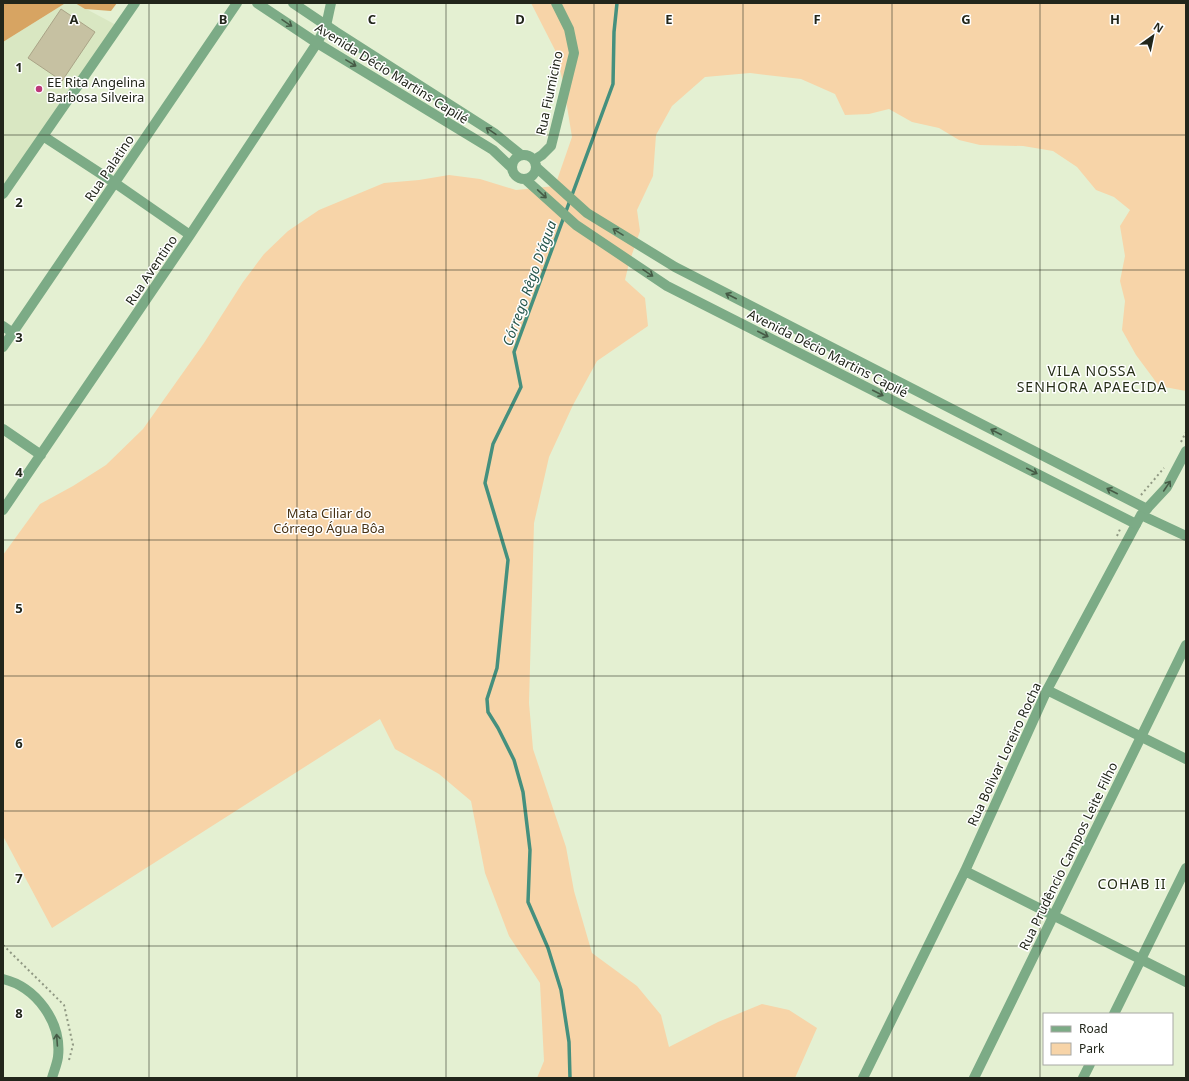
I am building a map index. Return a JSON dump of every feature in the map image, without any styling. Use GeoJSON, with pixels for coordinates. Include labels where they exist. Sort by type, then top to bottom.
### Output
{"type":"FeatureCollection","features":[{"type":"Feature","properties":{"kind":"street"},"geometry":{"type":"LineString","coordinates":[[3,194],[135,3]]}},
{"type":"Feature","properties":{"kind":"street","name":"Rua Palatino"},"geometry":{"type":"LineString","coordinates":[[3,347],[236,3]]}},
{"type":"Feature","properties":{"kind":"street","name":"Avenida Décio Martins Capilé"},"geometry":{"type":"LineString","coordinates":[[257,3],[318,43],[493,150],[512,167],[514,174],[519,178],[525,179],[576,225],[667,286],[1142,516]]}},
{"type":"Feature","properties":{"kind":"street","name":"Avenida Décio Martins Capilé"},"geometry":{"type":"LineString","coordinates":[[293,3],[326,26],[494,133],[522,155],[528,156],[587,213],[675,267],[1142,516]]}},
{"type":"Feature","properties":{"kind":"street","name":"Rua Aventino"},"geometry":{"type":"LineString","coordinates":[[3,510],[190,235],[318,43],[326,26],[331,3]]}},
{"type":"Feature","properties":{"kind":"street","name":"Rua Fiumicino"},"geometry":{"type":"LineString","coordinates":[[535,164],[551,146],[574,53],[569,29],[556,3]]}},
{"type":"Feature","properties":{"kind":"street"},"geometry":{"type":"LineString","coordinates":[[43,136],[115,183],[190,235]]}},
{"type":"Feature","properties":{"kind":"street"},"geometry":{"type":"LineString","coordinates":[[512,167],[514,160],[522,155]]}},
{"type":"Feature","properties":{"kind":"street"},"geometry":{"type":"LineString","coordinates":[[525,179],[532,176],[535,172],[535,164]]}},
{"type":"Feature","properties":{"kind":"street"},"geometry":{"type":"LineString","coordinates":[[3,326],[13,333]]}},
{"type":"Feature","properties":{"kind":"street"},"geometry":{"type":"LineString","coordinates":[[3,429],[41,455]]}},
{"type":"Feature","properties":{"kind":"street","name":"Rua Bolivar Loreiro Rocha"},"geometry":{"type":"LineString","coordinates":[[863,1078],[965,871],[1047,690],[1142,516],[1167,488],[1186,451]]}},
{"type":"Feature","properties":{"kind":"street"},"geometry":{"type":"LineString","coordinates":[[1142,516],[1186,536]]}},
{"type":"Feature","properties":{"kind":"street","name":"Rua Prudêncio Campos Leite Filho"},"geometry":{"type":"LineString","coordinates":[[974,1078],[1186,645]]}},
{"type":"Feature","properties":{"kind":"street"},"geometry":{"type":"LineString","coordinates":[[1047,690],[1186,759]]}},
{"type":"Feature","properties":{"kind":"street"},"geometry":{"type":"LineString","coordinates":[[1114,1013],[1186,868]]}},
{"type":"Feature","properties":{"kind":"street"},"geometry":{"type":"LineString","coordinates":[[965,871],[1186,982]]}},
{"type":"Feature","properties":{"kind":"street"},"geometry":{"type":"LineString","coordinates":[[3,980],[13,982],[33,994],[48,1012],[56,1033],[58,1056],[52,1078]]}},
{"type":"Feature","properties":{"kind":"street"},"geometry":{"type":"LineString","coordinates":[[1083,1078],[1090,1065]]}},
{"type":"Feature","properties":{"kind":"shaded area"},"geometry":{"type":"Polygon","coordinates":[[[3,3],[70,3],[64,4],[3,42],[3,3]]]}},
{"type":"Feature","properties":{"kind":"shaded area","name":"EE Rita Angelina Barbosa Silveira"},"geometry":{"type":"Polygon","coordinates":[[[75,3],[118,26],[3,193],[3,42],[64,4],[75,3]]]}},
{"type":"Feature","properties":{"kind":"shaded area"},"geometry":{"type":"Polygon","coordinates":[[[75,3],[117,3],[111,11],[85,9],[75,3]]]}},
{"type":"Feature","properties":{"kind":"green space","name":"Mata Ciliar do Córrego Água Bôa"},"geometry":{"type":"Polygon","coordinates":[[[531,3],[1186,3],[1186,391],[1159,386],[1136,355],[1122,330],[1125,301],[1120,281],[1125,256],[1120,226],[1130,210],[1114,197],[1096,190],[1077,167],[1053,151],[1023,146],[980,145],[959,140],[939,128],[912,122],[889,109],[869,114],[845,115],[835,94],[801,79],[750,73],[705,77],[672,106],[656,135],[653,176],[637,210],[640,231],[625,280],[645,298],[648,326],[597,361],[573,405],[549,457],[534,523],[529,703],[533,749],[566,847],[574,891],[592,953],[637,986],[661,1015],[669,1047],[718,1022],[762,1004],[789,1010],[817,1028],[795,1078],[537,1078],[544,1061],[540,983],[509,936],[485,873],[471,801],[439,774],[395,749],[380,719],[52,928],[3,836],[3,555],[40,504],[73,486],[106,465],[143,429],[204,343],[243,282],[264,254],[288,231],[319,210],[384,183],[419,180],[449,175],[480,179],[516,190],[555,186],[572,137],[563,82],[555,50],[531,3]]]}},
{"type":"Feature","properties":{"kind":"building"},"geometry":{"type":"Polygon","coordinates":[[[61,9],[95,32],[62,81],[28,58],[61,9]]]}},
{"type":"Feature","properties":{"kind":"waterway","name":"Córrego Rêgo D'água"},"geometry":{"type":"LineString","coordinates":[[570,1078],[569,1042],[561,990],[548,948],[528,902],[530,850],[523,792],[514,760],[488,712],[487,699],[497,668],[508,560],[485,483],[493,444],[521,387],[514,352],[613,84],[614,32],[617,3]]}},
{"type":"Feature","properties":{"kind":"place","name":"EE Rita Angelina Barbosa Silveira"},"geometry":{"type":"Point","coordinates":[39,89]}},
{"type":"Feature","properties":{"kind":"district","name":"VILA NOSSA SENHORA APAECIDA"},"geometry":{"type":"Point","coordinates":[1092,378]}},
{"type":"Feature","properties":{"kind":"district","name":"COHAB II"},"geometry":{"type":"Point","coordinates":[1132,883]}}]}
